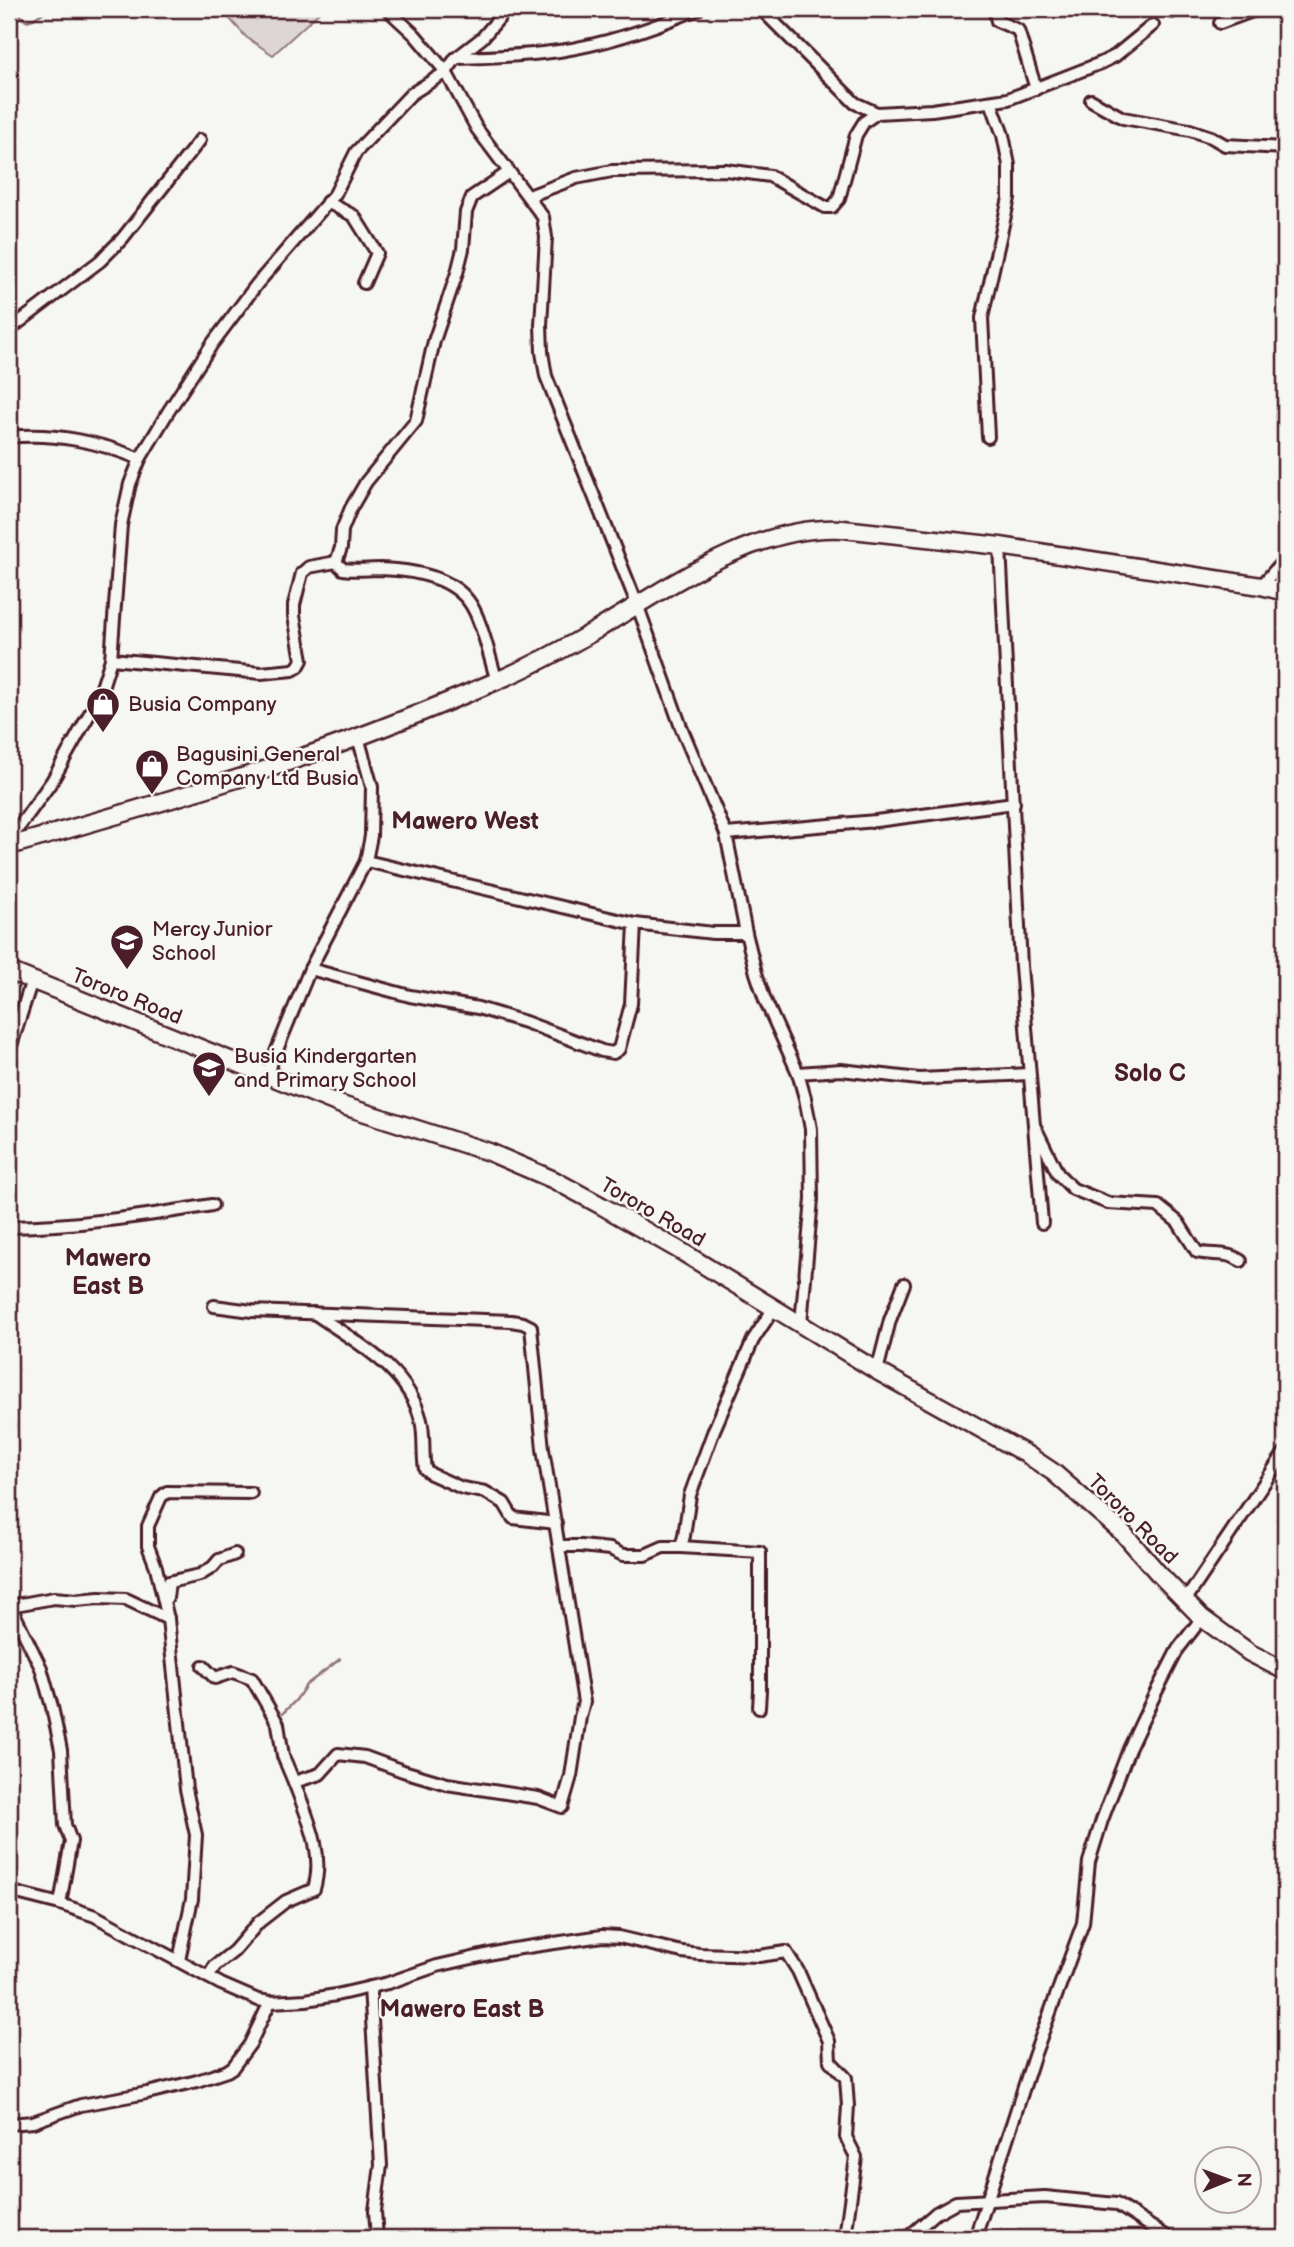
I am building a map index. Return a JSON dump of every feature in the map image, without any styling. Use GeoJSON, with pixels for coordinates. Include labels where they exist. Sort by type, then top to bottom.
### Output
{"type":"FeatureCollection","features":[{"type":"Feature","properties":{"kind":"main road"},"geometry":{"type":"LineString","coordinates":[[9,844],[255,773],[358,737],[497,681],[563,650],[637,604],[736,552],[770,539],[809,529],[843,529],[1000,546],[1285,592]]}},
{"type":"Feature","properties":{"kind":"main road","name":"Tororo Road"},"geometry":{"type":"LineString","coordinates":[[9,971],[344,1106],[459,1141],[527,1168],[602,1206],[877,1371],[1026,1454],[1053,1472],[1124,1534],[1202,1618],[1250,1653],[1285,1671]]}},
{"type":"Feature","properties":{"kind":"street"},"geometry":{"type":"LineString","coordinates":[[387,9],[415,35],[446,72],[477,130],[538,208],[545,225],[541,326],[546,376],[637,604],[671,701],[726,834],[746,933],[765,1000],[797,1073],[810,1119],[812,1199],[801,1324]]}},
{"type":"Feature","properties":{"kind":"street"},"geometry":{"type":"LineString","coordinates":[[9,844],[52,781],[99,697],[111,659],[121,525],[130,484],[140,459],[182,388],[257,284],[335,194],[356,152],[411,94],[446,72],[506,9]]}},
{"type":"Feature","properties":{"kind":"street"},"geometry":{"type":"LineString","coordinates":[[457,58],[560,51],[644,31],[698,9]]}},
{"type":"Feature","properties":{"kind":"street"},"geometry":{"type":"LineString","coordinates":[[763,9],[855,103],[877,113],[932,110],[1008,99],[1115,56],[1153,25]]}},
{"type":"Feature","properties":{"kind":"street"},"geometry":{"type":"LineString","coordinates":[[994,9],[996,21],[1018,30],[1036,89]]}},
{"type":"Feature","properties":{"kind":"street"},"geometry":{"type":"LineString","coordinates":[[1220,23],[1258,9]]}},
{"type":"Feature","properties":{"kind":"street"},"geometry":{"type":"LineString","coordinates":[[1091,100],[1123,118],[1190,130],[1225,145],[1285,148]]}},
{"type":"Feature","properties":{"kind":"street"},"geometry":{"type":"LineString","coordinates":[[988,437],[982,318],[1009,198],[1009,165],[1003,135],[991,102]]}},
{"type":"Feature","properties":{"kind":"street"},"geometry":{"type":"LineString","coordinates":[[529,196],[576,178],[612,171],[737,171],[770,176],[825,207],[832,207],[839,199],[859,128],[855,103]]}},
{"type":"Feature","properties":{"kind":"street"},"geometry":{"type":"LineString","coordinates":[[859,128],[877,113]]}},
{"type":"Feature","properties":{"kind":"street"},"geometry":{"type":"LineString","coordinates":[[9,330],[122,239],[200,139]]}},
{"type":"Feature","properties":{"kind":"street"},"geometry":{"type":"LineString","coordinates":[[336,562],[341,548],[342,530],[351,508],[366,482],[415,421],[433,341],[457,273],[463,249],[466,212],[472,197],[509,172]]}},
{"type":"Feature","properties":{"kind":"street"},"geometry":{"type":"LineString","coordinates":[[327,202],[354,216],[377,253],[364,283]]}},
{"type":"Feature","properties":{"kind":"street"},"geometry":{"type":"LineString","coordinates":[[9,437],[45,437],[89,442],[106,445],[140,459]]}},
{"type":"Feature","properties":{"kind":"street"},"geometry":{"type":"LineString","coordinates":[[1000,546],[1021,967],[1042,1223]]}},
{"type":"Feature","properties":{"kind":"street"},"geometry":{"type":"LineString","coordinates":[[1261,586],[1285,559]]}},
{"type":"Feature","properties":{"kind":"street"},"geometry":{"type":"LineString","coordinates":[[111,659],[246,673],[293,670],[302,660],[294,605],[302,573],[309,567],[336,562]]}},
{"type":"Feature","properties":{"kind":"street"},"geometry":{"type":"LineString","coordinates":[[336,562],[343,569],[408,572],[444,582],[458,589],[475,610],[497,681]]}},
{"type":"Feature","properties":{"kind":"street"},"geometry":{"type":"LineString","coordinates":[[267,1074],[310,969],[366,861],[371,836],[372,787],[358,737]]}},
{"type":"Feature","properties":{"kind":"street"},"geometry":{"type":"LineString","coordinates":[[726,834],[876,821],[1014,803]]}},
{"type":"Feature","properties":{"kind":"street"},"geometry":{"type":"LineString","coordinates":[[366,861],[635,924],[713,933],[746,933]]}},
{"type":"Feature","properties":{"kind":"street"},"geometry":{"type":"LineString","coordinates":[[310,969],[410,996],[490,1012],[613,1053],[619,1049],[631,1004],[635,924]]}},
{"type":"Feature","properties":{"kind":"street"},"geometry":{"type":"LineString","coordinates":[[9,1052],[32,980]]}},
{"type":"Feature","properties":{"kind":"street"},"geometry":{"type":"LineString","coordinates":[[797,1073],[842,1070],[919,1079],[1029,1074]]}},
{"type":"Feature","properties":{"kind":"street"},"geometry":{"type":"LineString","coordinates":[[1032,1121],[1058,1174],[1073,1189],[1108,1203],[1158,1206],[1178,1222],[1197,1252],[1209,1255],[1226,1253],[1241,1261]]}},
{"type":"Feature","properties":{"kind":"street"},"geometry":{"type":"LineString","coordinates":[[9,1227],[118,1219],[212,1205]]}},
{"type":"Feature","properties":{"kind":"street"},"geometry":{"type":"LineString","coordinates":[[877,1371],[904,1284]]}},
{"type":"Feature","properties":{"kind":"street"},"geometry":{"type":"LineString","coordinates":[[214,1306],[252,1311],[511,1321],[531,1327],[543,1449],[584,1702],[571,1776],[562,1807],[538,1798],[447,1784],[365,1757],[338,1754],[320,1774],[294,1783]]}},
{"type":"Feature","properties":{"kind":"street"},"geometry":{"type":"LineString","coordinates":[[681,1546],[690,1495],[714,1430],[753,1340],[774,1308]]}},
{"type":"Feature","properties":{"kind":"street"},"geometry":{"type":"LineString","coordinates":[[314,1313],[384,1362],[399,1378],[421,1420],[425,1469],[462,1488],[485,1492],[504,1503],[513,1518],[556,1523]]}},
{"type":"Feature","properties":{"kind":"street"},"geometry":{"type":"LineString","coordinates":[[1185,1601],[1285,1452]]}},
{"type":"Feature","properties":{"kind":"street"},"geometry":{"type":"LineString","coordinates":[[168,1619],[156,1567],[148,1546],[148,1526],[161,1497],[167,1492],[251,1493]]}},
{"type":"Feature","properties":{"kind":"street"},"geometry":{"type":"LineString","coordinates":[[559,1546],[610,1549],[623,1555],[645,1555],[663,1548],[681,1546],[760,1552],[759,1707]]}},
{"type":"Feature","properties":{"kind":"street"},"geometry":{"type":"LineString","coordinates":[[179,1960],[195,1881],[196,1835],[186,1789],[167,1588],[169,1582],[200,1575],[219,1560],[235,1554]]}},
{"type":"Feature","properties":{"kind":"street"},"geometry":{"type":"LineString","coordinates":[[60,1903],[71,1841],[65,1825],[61,1750],[41,1668],[10,1604],[54,1598],[126,1599],[168,1619]]}},
{"type":"Feature","properties":{"kind":"street"},"geometry":{"type":"LineString","coordinates":[[975,2238],[1034,2056],[1083,1923],[1089,1862],[1102,1820],[1129,1749],[1155,1694],[1178,1649],[1202,1618]]}},
{"type":"Feature","properties":{"kind":"street"},"geometry":{"type":"LineString","coordinates":[[203,1666],[215,1678],[233,1672],[252,1679],[278,1724],[283,1756],[317,1843],[318,1877],[314,1889],[286,1902],[259,1922],[234,1951],[215,1966],[208,1977]]}},
{"type":"Feature","properties":{"kind":"street"},"geometry":{"type":"LineString","coordinates":[[9,1891],[60,1903],[95,1916],[208,1977],[258,2000],[270,2002],[306,2000],[370,1987],[437,1966],[507,1950],[602,1936],[682,1952],[722,1956],[759,1956],[786,1952],[798,1971],[829,2041],[830,2060],[846,2078],[846,2137],[856,2157],[845,2238]]}},
{"type":"Feature","properties":{"kind":"street"},"geometry":{"type":"LineString","coordinates":[[370,1987],[381,2165],[375,2211],[377,2238]]}},
{"type":"Feature","properties":{"kind":"street"},"geometry":{"type":"LineString","coordinates":[[9,2124],[33,2122],[81,2105],[147,2093],[226,2071],[233,2067],[250,2045],[270,2002]]}},
{"type":"Feature","properties":{"kind":"street"},"geometry":{"type":"LineString","coordinates":[[908,2238],[945,2207],[963,2200],[1065,2197],[1116,2204],[1169,2238]]}},
{"type":"Feature","properties":{"kind":"shaded area"},"geometry":{"type":"Polygon","coordinates":[[[221,9],[323,9],[273,55],[246,37],[221,9]]]}},
{"type":"Feature","properties":{"kind":"waterway"},"geometry":{"type":"LineString","coordinates":[[9,21],[20,15],[26,21],[33,19],[49,9]]}},
{"type":"Feature","properties":{"kind":"waterway"},"geometry":{"type":"LineString","coordinates":[[283,1713],[306,1685],[340,1659]]}},
{"type":"Feature","properties":{"kind":"place","name":"Busia Company"},"geometry":{"type":"Point","coordinates":[103,734]}},
{"type":"Feature","properties":{"kind":"place","name":"Bagusini General Company Ltd Busia"},"geometry":{"type":"Point","coordinates":[152,796]}},
{"type":"Feature","properties":{"kind":"place","name":"Mercy Junior School"},"geometry":{"type":"Point","coordinates":[127,971]}},
{"type":"Feature","properties":{"kind":"place","name":"Busia Kindergarten and Primary School"},"geometry":{"type":"Point","coordinates":[209,1098]}},
{"type":"Feature","properties":{"kind":"district","name":"Mawero West"},"geometry":{"type":"Point","coordinates":[465,821]}},
{"type":"Feature","properties":{"kind":"district","name":"Solo C"},"geometry":{"type":"Point","coordinates":[1150,1073]}},
{"type":"Feature","properties":{"kind":"district","name":"Mawero East B"},"geometry":{"type":"Point","coordinates":[108,1272]}},
{"type":"Feature","properties":{"kind":"district","name":"Mawero East B"},"geometry":{"type":"Point","coordinates":[462,2009]}}]}
